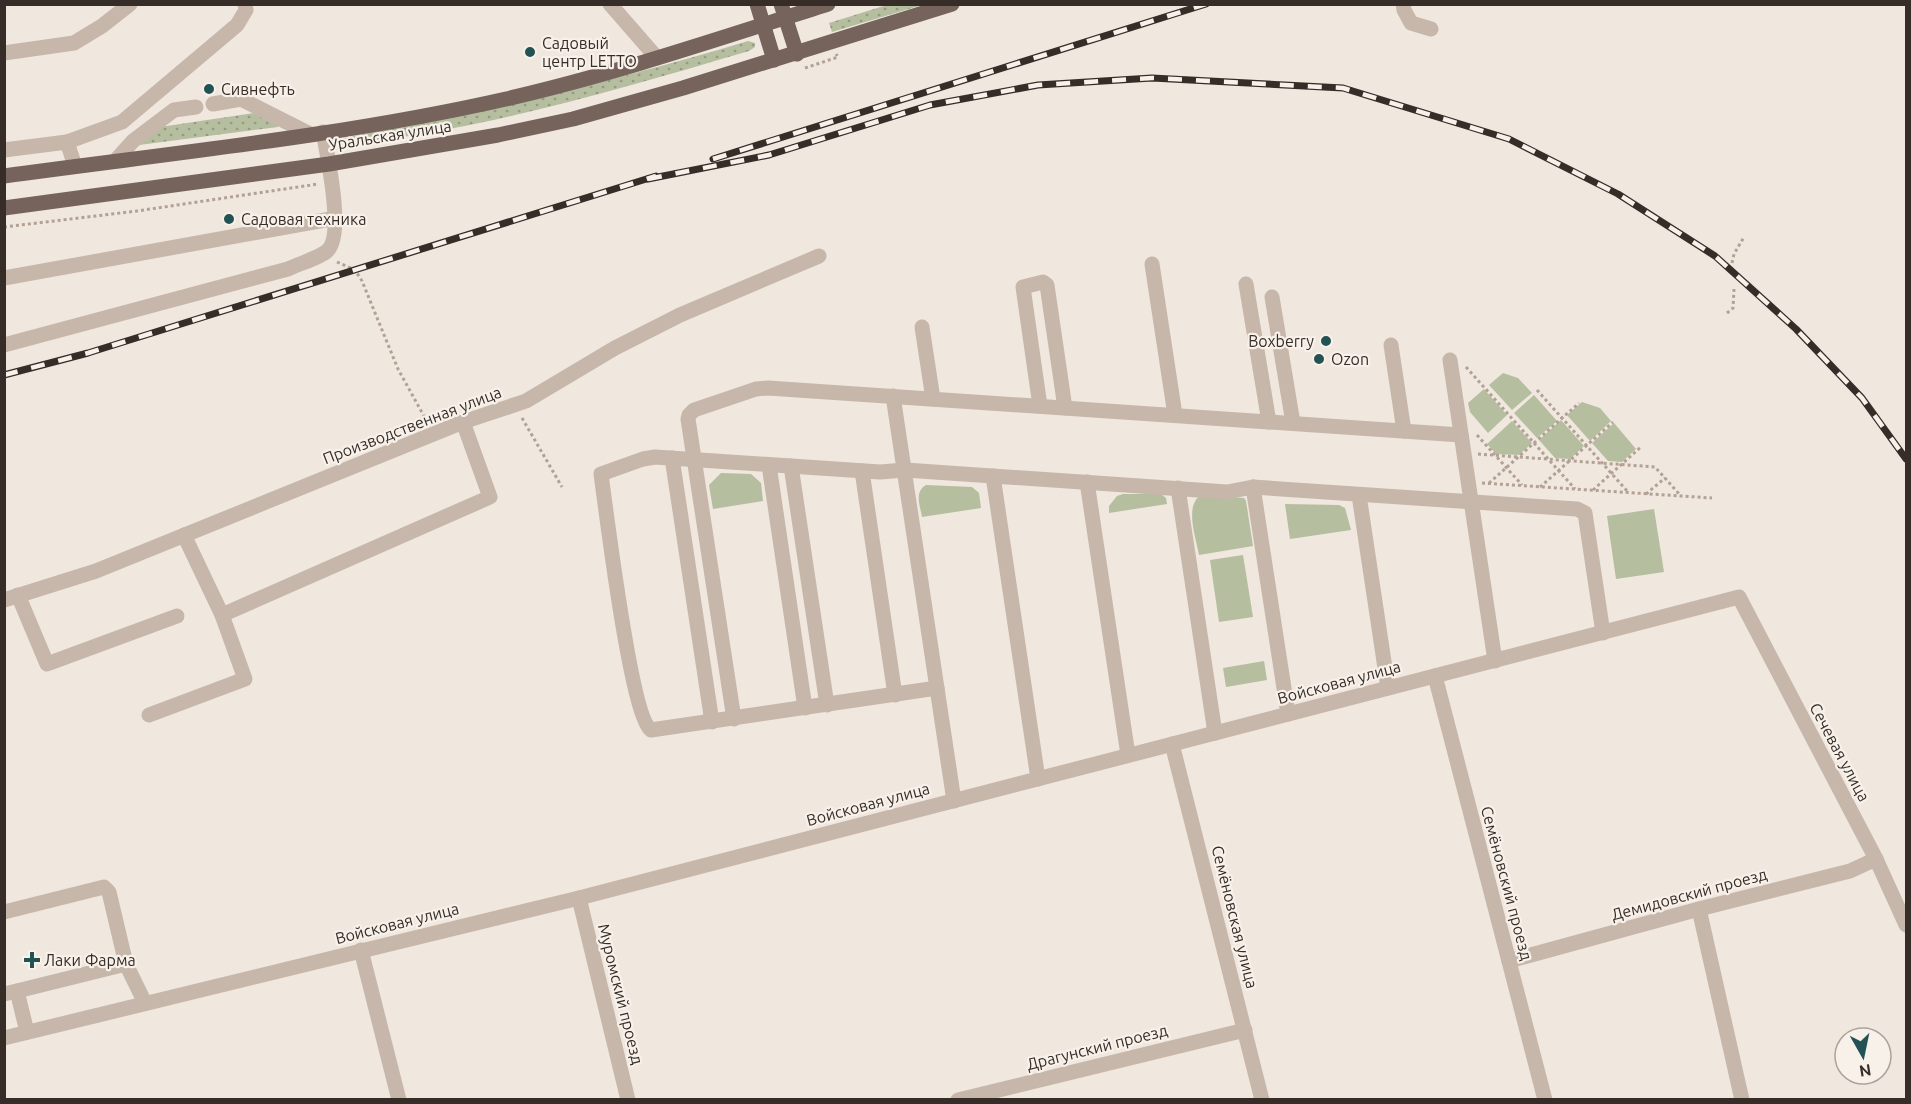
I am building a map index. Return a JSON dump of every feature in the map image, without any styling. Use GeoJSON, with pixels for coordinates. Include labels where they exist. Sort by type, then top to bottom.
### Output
{"type":"FeatureCollection","features":[{"type":"Feature","properties":{"kind":"main road"},"geometry":{"type":"LineString","coordinates":[[757,4],[774,60]]}},
{"type":"Feature","properties":{"kind":"main road","name":"Уральская улица"},"geometry":{"type":"LineString","coordinates":[[4,176],[317,133],[506,99],[657,58],[764,24],[784,11],[828,4]]}},
{"type":"Feature","properties":{"kind":"main road","name":"Уральская улица"},"geometry":{"type":"LineString","coordinates":[[4,208],[329,164],[498,135],[573,119],[797,54],[952,4]]}},
{"type":"Feature","properties":{"kind":"main road"},"geometry":{"type":"LineString","coordinates":[[784,11],[797,54]]}},
{"type":"Feature","properties":{"kind":"street"},"geometry":{"type":"LineString","coordinates":[[4,53],[74,43],[102,26],[130,4]]}},
{"type":"Feature","properties":{"kind":"street"},"geometry":{"type":"LineString","coordinates":[[4,150],[67,142],[126,120],[237,25],[246,10],[245,4]]}},
{"type":"Feature","properties":{"kind":"street"},"geometry":{"type":"LineString","coordinates":[[610,4],[657,58]]}},
{"type":"Feature","properties":{"kind":"street"},"geometry":{"type":"LineString","coordinates":[[1403,4],[1411,23],[1431,29]]}},
{"type":"Feature","properties":{"kind":"street"},"geometry":{"type":"LineString","coordinates":[[4,345],[288,269],[327,251],[334,240],[336,218],[329,164],[317,133],[241,99],[213,104]]}},
{"type":"Feature","properties":{"kind":"street"},"geometry":{"type":"LineString","coordinates":[[115,161],[133,141],[174,110],[196,107]]}},
{"type":"Feature","properties":{"kind":"street"},"geometry":{"type":"LineString","coordinates":[[67,142],[75,166]]}},
{"type":"Feature","properties":{"kind":"street"},"geometry":{"type":"LineString","coordinates":[[4,278],[336,218]]}},
{"type":"Feature","properties":{"kind":"street","name":"Производственная улица"},"geometry":{"type":"LineString","coordinates":[[11,597],[96,571],[462,422],[526,401],[615,348],[680,315],[819,256]]}},
{"type":"Feature","properties":{"kind":"street"},"geometry":{"type":"LineString","coordinates":[[1152,264],[1175,415]]}},
{"type":"Feature","properties":{"kind":"street"},"geometry":{"type":"LineString","coordinates":[[1040,406],[1023,287],[1042,282],[1047,285],[1065,408]]}},
{"type":"Feature","properties":{"kind":"street"},"geometry":{"type":"LineString","coordinates":[[1246,284],[1269,422]]}},
{"type":"Feature","properties":{"kind":"street"},"geometry":{"type":"LineString","coordinates":[[1272,297],[1293,423]]}},
{"type":"Feature","properties":{"kind":"street"},"geometry":{"type":"LineString","coordinates":[[922,327],[933,399]]}},
{"type":"Feature","properties":{"kind":"street"},"geometry":{"type":"LineString","coordinates":[[1391,345],[1404,431]]}},
{"type":"Feature","properties":{"kind":"street"},"geometry":{"type":"LineString","coordinates":[[1450,360],[1468,434],[1464,454],[1495,661]]}},
{"type":"Feature","properties":{"kind":"street"},"geometry":{"type":"LineString","coordinates":[[734,719],[688,419],[691,412],[756,389],[768,388],[1468,434]]}},
{"type":"Feature","properties":{"kind":"street"},"geometry":{"type":"LineString","coordinates":[[893,396],[954,801]]}},
{"type":"Feature","properties":{"kind":"street"},"geometry":{"type":"LineString","coordinates":[[222,615],[490,498],[462,422]]}},
{"type":"Feature","properties":{"kind":"street"},"geometry":{"type":"LineString","coordinates":[[938,688],[651,730],[645,723],[629,664],[601,474],[649,457],[879,472],[904,470],[1227,492],[1253,487],[1577,509],[1585,513],[1603,633]]}},
{"type":"Feature","properties":{"kind":"street"},"geometry":{"type":"LineString","coordinates":[[672,458],[712,722]]}},
{"type":"Feature","properties":{"kind":"street"},"geometry":{"type":"LineString","coordinates":[[769,465],[805,708]]}},
{"type":"Feature","properties":{"kind":"street"},"geometry":{"type":"LineString","coordinates":[[791,466],[827,705]]}},
{"type":"Feature","properties":{"kind":"street"},"geometry":{"type":"LineString","coordinates":[[862,471],[895,694]]}},
{"type":"Feature","properties":{"kind":"street"},"geometry":{"type":"LineString","coordinates":[[993,476],[1038,779]]}},
{"type":"Feature","properties":{"kind":"street"},"geometry":{"type":"LineString","coordinates":[[1087,482],[1128,755]]}},
{"type":"Feature","properties":{"kind":"street"},"geometry":{"type":"LineString","coordinates":[[1253,487],[1287,714]]}},
{"type":"Feature","properties":{"kind":"street"},"geometry":{"type":"LineString","coordinates":[[1178,488],[1215,733]]}},
{"type":"Feature","properties":{"kind":"street"},"geometry":{"type":"LineString","coordinates":[[1359,495],[1388,688]]}},
{"type":"Feature","properties":{"kind":"street"},"geometry":{"type":"LineString","coordinates":[[149,715],[245,679],[222,615],[184,535]]}},
{"type":"Feature","properties":{"kind":"street"},"geometry":{"type":"LineString","coordinates":[[11,597],[47,664],[177,616]]}},
{"type":"Feature","properties":{"kind":"street","name":"Войсковая улица"},"geometry":{"type":"LineString","coordinates":[[4,1038],[579,898],[1739,597]]}},
{"type":"Feature","properties":{"kind":"street","name":"Сечевая улица"},"geometry":{"type":"LineString","coordinates":[[1739,597],[1876,859],[1906,925]]}},
{"type":"Feature","properties":{"kind":"street","name":"Семёновский проезд"},"geometry":{"type":"LineString","coordinates":[[1435,676],[1545,1100]]}},
{"type":"Feature","properties":{"kind":"street","name":"Семёновская улица"},"geometry":{"type":"LineString","coordinates":[[1172,744],[1262,1100]]}},
{"type":"Feature","properties":{"kind":"street","name":"Демидовский проезд"},"geometry":{"type":"LineString","coordinates":[[1509,961],[1850,871],[1876,859]]}},
{"type":"Feature","properties":{"kind":"street"},"geometry":{"type":"LineString","coordinates":[[4,912],[104,887],[109,892],[126,964],[145,1003]]}},
{"type":"Feature","properties":{"kind":"street","name":"Муромский проезд"},"geometry":{"type":"LineString","coordinates":[[579,898],[628,1100]]}},
{"type":"Feature","properties":{"kind":"street"},"geometry":{"type":"LineString","coordinates":[[1699,909],[1742,1100]]}},
{"type":"Feature","properties":{"kind":"street"},"geometry":{"type":"LineString","coordinates":[[361,950],[399,1100]]}},
{"type":"Feature","properties":{"kind":"street"},"geometry":{"type":"LineString","coordinates":[[27,1032],[11,993],[126,964]]}},
{"type":"Feature","properties":{"kind":"street","name":"Драгунский проезд"},"geometry":{"type":"LineString","coordinates":[[958,1100],[1245,1030]]}},
{"type":"Feature","properties":{"kind":"path"},"geometry":{"type":"LineString","coordinates":[[1732,263],[1734,254],[1744,237]]}},
{"type":"Feature","properties":{"kind":"path"},"geometry":{"type":"LineString","coordinates":[[327,251],[338,263],[355,270],[362,281],[398,369],[425,418],[430,420],[436,418]]}},
{"type":"Feature","properties":{"kind":"path"},"geometry":{"type":"LineString","coordinates":[[1727,313],[1733,308],[1734,289]]}},
{"type":"Feature","properties":{"kind":"path"},"geometry":{"type":"LineString","coordinates":[[1450,360],[1459,359],[1575,489]]}},
{"type":"Feature","properties":{"kind":"path"},"geometry":{"type":"LineString","coordinates":[[1537,390],[1629,493]]}},
{"type":"Feature","properties":{"kind":"path"},"geometry":{"type":"LineString","coordinates":[[1489,483],[1579,403]]}},
{"type":"Feature","properties":{"kind":"path"},"geometry":{"type":"LineString","coordinates":[[514,405],[562,486]]}},
{"type":"Feature","properties":{"kind":"path"},"geometry":{"type":"LineString","coordinates":[[1540,487],[1613,422]]}},
{"type":"Feature","properties":{"kind":"path"},"geometry":{"type":"LineString","coordinates":[[1468,434],[1495,456],[1522,486]]}},
{"type":"Feature","properties":{"kind":"path"},"geometry":{"type":"LineString","coordinates":[[1593,490],[1642,446]]}},
{"type":"Feature","properties":{"kind":"path"},"geometry":{"type":"LineString","coordinates":[[1464,454],[1655,466],[1681,496]]}},
{"type":"Feature","properties":{"kind":"path"},"geometry":{"type":"LineString","coordinates":[[1646,494],[1665,478]]}},
{"type":"Feature","properties":{"kind":"path"},"geometry":{"type":"LineString","coordinates":[[1468,482],[1713,498]]}},
{"type":"Feature","properties":{"kind":"green space"},"geometry":{"type":"Polygon","coordinates":[[[890,4],[922,5],[832,32],[829,23],[890,4]]]}},
{"type":"Feature","properties":{"kind":"green space"},"geometry":{"type":"Polygon","coordinates":[[[748,41],[755,43],[755,47],[749,51],[584,98],[465,126],[330,149],[329,141],[540,97],[644,71],[748,41]]]}},
{"type":"Feature","properties":{"kind":"green space"},"geometry":{"type":"Polygon","coordinates":[[[254,113],[278,124],[278,127],[139,145],[160,127],[254,113]]]}},
{"type":"Feature","properties":{"kind":"green space"},"geometry":{"type":"Polygon","coordinates":[[[1503,373],[1518,378],[1532,393],[1512,410],[1489,385],[1503,373]]]}},
{"type":"Feature","properties":{"kind":"green space"},"geometry":{"type":"Polygon","coordinates":[[[1484,389],[1507,415],[1488,433],[1470,412],[1468,403],[1484,389]]]}},
{"type":"Feature","properties":{"kind":"green space"},"geometry":{"type":"Polygon","coordinates":[[[1534,395],[1557,421],[1537,438],[1514,413],[1534,395]]]}},
{"type":"Feature","properties":{"kind":"green space"},"geometry":{"type":"Polygon","coordinates":[[[1582,402],[1600,408],[1611,421],[1590,441],[1567,415],[1582,402]]]}},
{"type":"Feature","properties":{"kind":"green space"},"geometry":{"type":"Polygon","coordinates":[[[1561,420],[1584,446],[1570,459],[1555,458],[1539,440],[1561,420]]]}},
{"type":"Feature","properties":{"kind":"green space"},"geometry":{"type":"Polygon","coordinates":[[[1512,421],[1532,443],[1519,455],[1496,454],[1487,444],[1512,421]]]}},
{"type":"Feature","properties":{"kind":"green space"},"geometry":{"type":"Polygon","coordinates":[[[1614,423],[1636,449],[1622,462],[1608,461],[1592,443],[1614,423]]]}},
{"type":"Feature","properties":{"kind":"green space"},"geometry":{"type":"Polygon","coordinates":[[[721,473],[751,474],[761,483],[763,501],[713,509],[709,485],[721,473]]]}},
{"type":"Feature","properties":{"kind":"green space"},"geometry":{"type":"Polygon","coordinates":[[[926,485],[972,487],[979,493],[981,508],[922,517],[919,495],[926,485]]]}},
{"type":"Feature","properties":{"kind":"green space"},"geometry":{"type":"Polygon","coordinates":[[[1161,494],[1166,498],[1167,504],[1109,513],[1109,506],[1117,496],[1161,494]]]}},
{"type":"Feature","properties":{"kind":"green space"},"geometry":{"type":"Polygon","coordinates":[[[1201,495],[1244,498],[1253,546],[1199,555],[1192,514],[1193,506],[1201,495]]]}},
{"type":"Feature","properties":{"kind":"green space"},"geometry":{"type":"Polygon","coordinates":[[[1285,504],[1339,505],[1345,508],[1351,530],[1290,539],[1285,504]]]}},
{"type":"Feature","properties":{"kind":"green space"},"geometry":{"type":"Polygon","coordinates":[[[1654,509],[1664,572],[1616,579],[1607,516],[1654,509]]]}},
{"type":"Feature","properties":{"kind":"green space"},"geometry":{"type":"Polygon","coordinates":[[[1243,555],[1253,617],[1219,622],[1210,560],[1243,555]]]}},
{"type":"Feature","properties":{"kind":"green space"},"geometry":{"type":"Polygon","coordinates":[[[1264,661],[1267,680],[1226,687],[1223,668],[1264,661]]]}},
{"type":"Feature","properties":{"kind":"railway"},"geometry":{"type":"LineString","coordinates":[[713,159],[1206,4]]}},
{"type":"Feature","properties":{"kind":"railway"},"geometry":{"type":"LineString","coordinates":[[648,179],[769,155],[930,105],[1038,85],[1152,78],[1343,88],[1509,139],[1618,194],[1715,256],[1796,329],[1862,398],[1906,459]]}},
{"type":"Feature","properties":{"kind":"railway"},"geometry":{"type":"LineString","coordinates":[[4,375],[88,353],[656,176]]}},
{"type":"Feature","properties":{"kind":"place","name":"Садовый центр LETTO"},"geometry":{"type":"Point","coordinates":[530,52]}},
{"type":"Feature","properties":{"kind":"place","name":"Сивнефть"},"geometry":{"type":"Point","coordinates":[209,89]}},
{"type":"Feature","properties":{"kind":"place","name":"Садовая техника"},"geometry":{"type":"Point","coordinates":[229,219]}},
{"type":"Feature","properties":{"kind":"place","name":"Boxberry"},"geometry":{"type":"Point","coordinates":[1326,341]}},
{"type":"Feature","properties":{"kind":"place","name":"Ozon"},"geometry":{"type":"Point","coordinates":[1319,359]}},
{"type":"Feature","properties":{"kind":"place","name":"Лаки Фарма"},"geometry":{"type":"Point","coordinates":[32,960]}}]}
